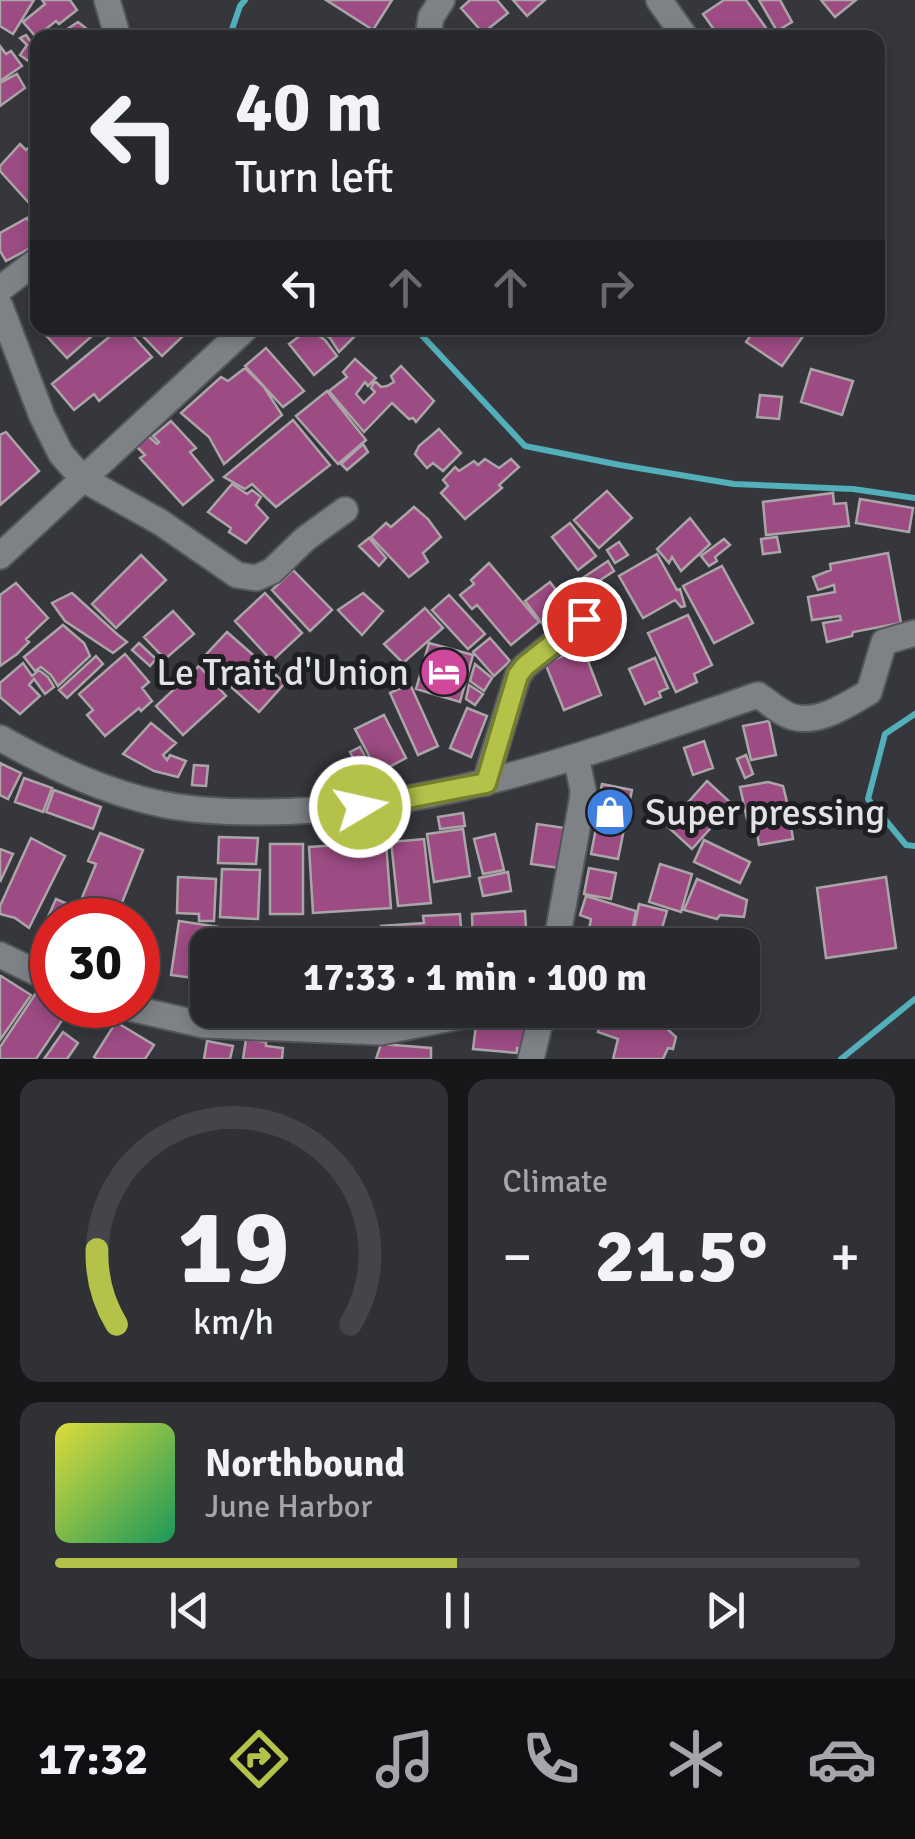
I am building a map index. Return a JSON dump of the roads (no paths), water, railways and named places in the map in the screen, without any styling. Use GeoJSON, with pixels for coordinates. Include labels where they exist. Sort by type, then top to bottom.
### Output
{"type":"FeatureCollection","features":[{"type":"Feature","properties":{"kind":"street"},"geometry":{"type":"LineString","coordinates":[[106,0],[115,30]]}},
{"type":"Feature","properties":{"kind":"street"},"geometry":{"type":"LineString","coordinates":[[430,30],[442,0]]}},
{"type":"Feature","properties":{"kind":"street"},"geometry":{"type":"LineString","coordinates":[[658,0],[680,30]]}},
{"type":"Feature","properties":{"kind":"street"},"geometry":{"type":"LineString","coordinates":[[0,288],[30,266]]}},
{"type":"Feature","properties":{"kind":"street"},"geometry":{"type":"LineString","coordinates":[[0,306],[42,416],[61,454],[83,479],[160,522],[237,575],[256,578],[272,572],[305,539],[345,510]]}},
{"type":"Feature","properties":{"kind":"street"},"geometry":{"type":"LineString","coordinates":[[0,556],[238,335]]}},
{"type":"Feature","properties":{"kind":"street"},"geometry":{"type":"LineString","coordinates":[[486,783],[518,675],[584,619]]}},
{"type":"Feature","properties":{"kind":"street"},"geometry":{"type":"LineString","coordinates":[[0,738],[46,763],[160,804],[208,812],[339,810],[486,783],[758,695],[790,717],[812,719],[868,692],[884,642],[915,633]]}},
{"type":"Feature","properties":{"kind":"street"},"geometry":{"type":"LineString","coordinates":[[559,928],[582,801],[576,757]]}},
{"type":"Feature","properties":{"kind":"street"},"geometry":{"type":"LineString","coordinates":[[0,955],[30,969]]}},
{"type":"Feature","properties":{"kind":"street"},"geometry":{"type":"LineString","coordinates":[[160,1015],[190,1022]]}},
{"type":"Feature","properties":{"kind":"street"},"geometry":{"type":"LineString","coordinates":[[279,1028],[380,1032],[400,1028]]}},
{"type":"Feature","properties":{"kind":"street"},"geometry":{"type":"LineString","coordinates":[[531,1059],[539,1028]]}},
{"type":"Feature","properties":{"kind":"waterway"},"geometry":{"type":"LineString","coordinates":[[232,30],[245,0]]}},
{"type":"Feature","properties":{"kind":"waterway"},"geometry":{"type":"LineString","coordinates":[[422,335],[525,446],[734,484],[853,489],[915,498]]}},
{"type":"Feature","properties":{"kind":"waterway"},"geometry":{"type":"LineString","coordinates":[[915,714],[885,734],[868,799],[906,845],[915,846]]}},
{"type":"Feature","properties":{"kind":"waterway"},"geometry":{"type":"LineString","coordinates":[[841,1059],[915,999]]}},
{"type":"Feature","properties":{"kind":"place","name":"Le Trait d'Union"},"geometry":{"type":"Point","coordinates":[444,672]}},
{"type":"Feature","properties":{"kind":"place","name":"Super pressing"},"geometry":{"type":"Point","coordinates":[610,812]}}]}
